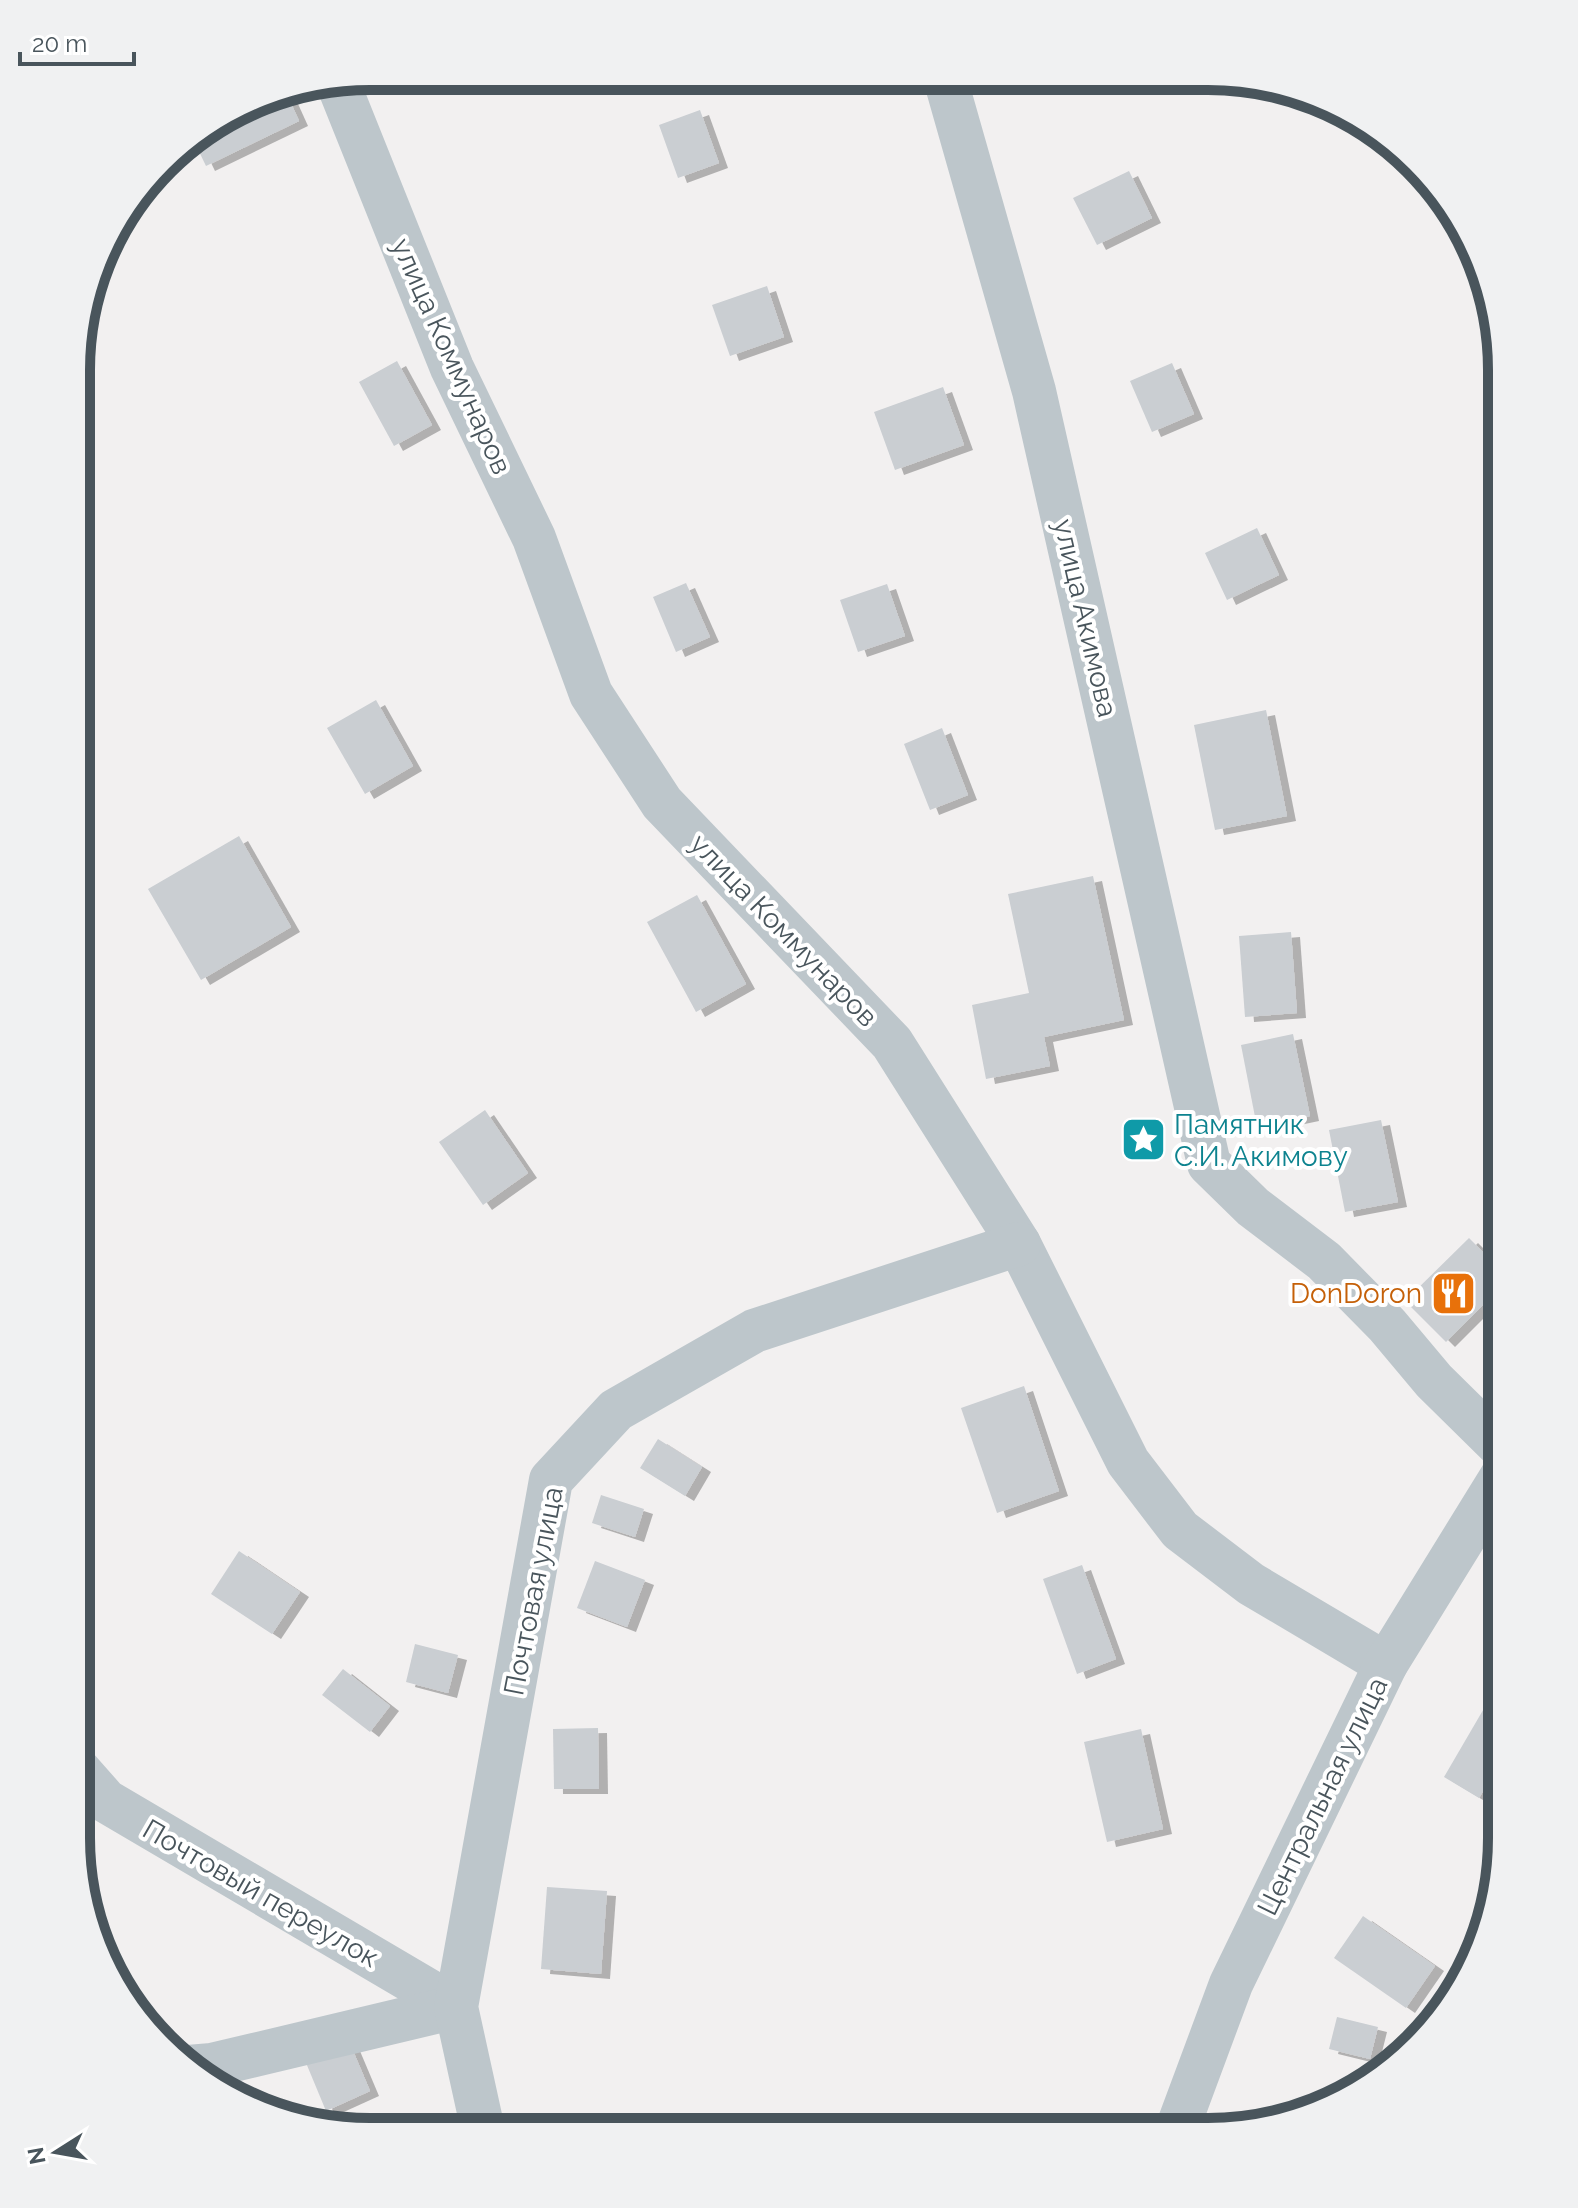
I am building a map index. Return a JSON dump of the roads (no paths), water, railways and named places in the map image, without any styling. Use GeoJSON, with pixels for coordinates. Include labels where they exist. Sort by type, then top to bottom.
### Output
{"type":"FeatureCollection","features":[{"type":"Feature","properties":{"kind":"street","name":"улица Акимова"},"geometry":{"type":"LineString","coordinates":[[948,90],[1034,391],[1209,1164],[1253,1207],[1324,1261],[1387,1325],[1434,1381],[1487,1434]]}},
{"type":"Feature","properties":{"kind":"street","name":"улица Коммунаров"},"geometry":{"type":"LineString","coordinates":[[341,92],[452,368],[534,538],[591,694],[662,803],[892,1043],[1019,1244],[1128,1462],[1180,1530],[1251,1584],[1386,1664]]}},
{"type":"Feature","properties":{"kind":"street","name":"Почтовая улица"},"geometry":{"type":"LineString","coordinates":[[480,2118],[456,2007],[551,1480],[616,1410],[754,1331],[1019,1244]]}},
{"type":"Feature","properties":{"kind":"street","name":"Центральная улица"},"geometry":{"type":"LineString","coordinates":[[1181,2118],[1231,1984],[1386,1664],[1487,1499]]}},
{"type":"Feature","properties":{"kind":"street","name":"Почтовый переулок"},"geometry":{"type":"LineString","coordinates":[[90,1783],[106,1801],[456,2007]]}},
{"type":"Feature","properties":{"kind":"street"},"geometry":{"type":"LineString","coordinates":[[207,2065],[456,2007]]}},
{"type":"Feature","properties":{"kind":"place","name":"Памятник С.И. Акимову"},"geometry":{"type":"Point","coordinates":[1143,1140]}},
{"type":"Feature","properties":{"kind":"place","name":"DonDoron"},"geometry":{"type":"Point","coordinates":[1453,1293]}}]}
